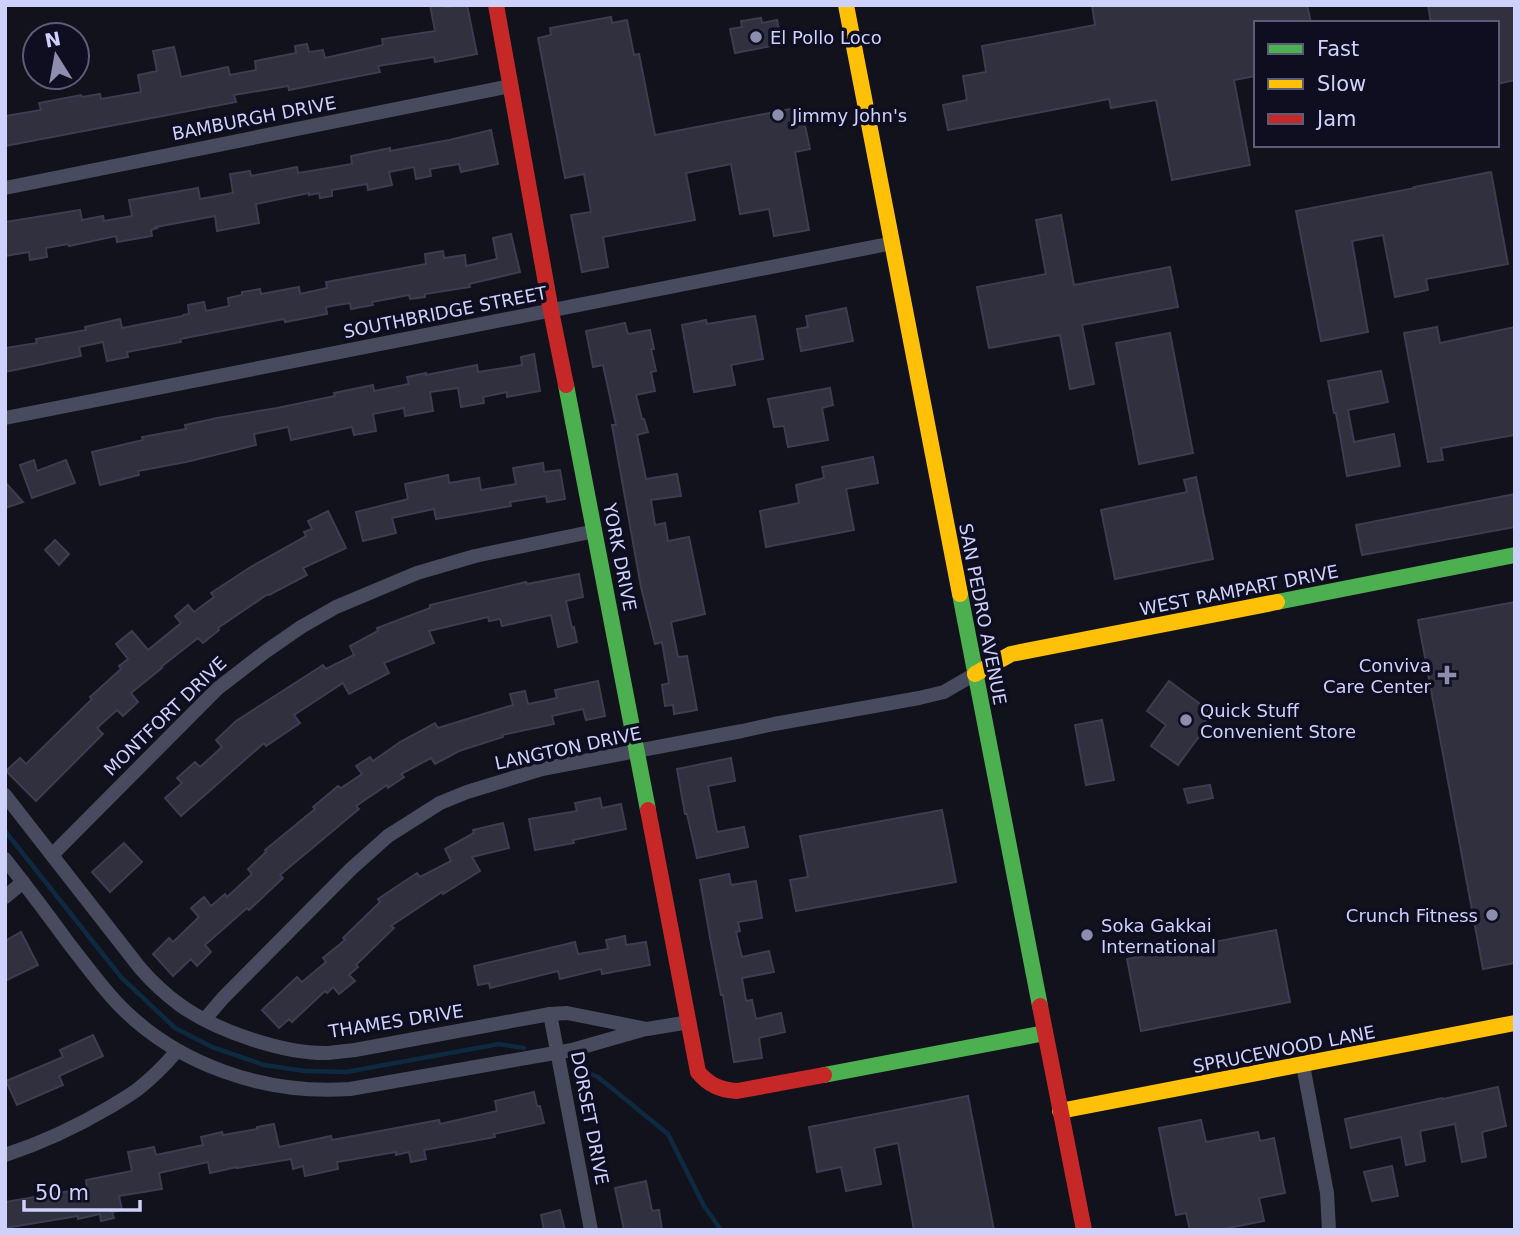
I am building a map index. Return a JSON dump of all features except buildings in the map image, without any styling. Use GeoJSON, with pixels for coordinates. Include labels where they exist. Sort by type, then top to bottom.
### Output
{"type":"FeatureCollection","features":[{"type":"Feature","properties":{"kind":"street","name":"YORK DRIVE"},"geometry":{"type":"LineString","coordinates":[[496,5],[551,311],[596,531],[698,1072],[709,1085],[726,1091],[737,1091],[1045,1033]]}},
{"type":"Feature","properties":{"kind":"street","name":"SAN PEDRO AVENUE"},"geometry":{"type":"LineString","coordinates":[[846,5],[1084,1230]]}},
{"type":"Feature","properties":{"kind":"street","name":"BAMBURGH DRIVE"},"geometry":{"type":"LineString","coordinates":[[5,188],[510,86]]}},
{"type":"Feature","properties":{"kind":"street","name":"SOUTHBRIDGE STREET"},"geometry":{"type":"LineString","coordinates":[[5,418],[892,243]]}},
{"type":"Feature","properties":{"kind":"street","name":"MONTFORT DRIVE"},"geometry":{"type":"LineString","coordinates":[[52,855],[216,689],[301,627],[336,607],[417,573],[485,553],[596,531]]}},
{"type":"Feature","properties":{"kind":"street","name":"WEST RAMPART DRIVE"},"geometry":{"type":"LineString","coordinates":[[975,674],[1011,654],[1515,555]]}},
{"type":"Feature","properties":{"kind":"street","name":"LANGTON DRIVE"},"geometry":{"type":"LineString","coordinates":[[205,1018],[351,869],[388,836],[440,803],[477,788],[542,769],[944,692],[975,674]]}},
{"type":"Feature","properties":{"kind":"street","name":"THAMES DRIVE"},"geometry":{"type":"LineString","coordinates":[[5,795],[158,988],[182,1007],[220,1027],[263,1044],[326,1053],[567,1013],[647,1029]]}},
{"type":"Feature","properties":{"kind":"street","name":"THAMES DRIVE"},"geometry":{"type":"LineString","coordinates":[[5,859],[84,964],[117,1003],[177,1051],[251,1080],[287,1087],[338,1090],[572,1050],[647,1029],[689,1022]]}},
{"type":"Feature","properties":{"kind":"street"},"geometry":{"type":"LineString","coordinates":[[5,897],[23,883]]}},
{"type":"Feature","properties":{"kind":"street","name":"DORSET DRIVE"},"geometry":{"type":"LineString","coordinates":[[550,1014],[591,1230]]}},
{"type":"Feature","properties":{"kind":"street","name":"SPRUCEWOOD LANE"},"geometry":{"type":"LineString","coordinates":[[1060,1111],[1515,1023]]}},
{"type":"Feature","properties":{"kind":"street"},"geometry":{"type":"LineString","coordinates":[[5,1155],[69,1130],[114,1104],[136,1090],[177,1051]]}},
{"type":"Feature","properties":{"kind":"street"},"geometry":{"type":"LineString","coordinates":[[1303,1065],[1327,1193],[1329,1230]]}},
{"type":"Feature","properties":{"kind":"waterway"},"geometry":{"type":"LineString","coordinates":[[5,831],[121,977],[175,1028],[212,1047],[264,1065],[305,1071],[346,1072],[499,1044],[524,1048]]}},
{"type":"Feature","properties":{"kind":"waterway"},"geometry":{"type":"LineString","coordinates":[[579,1069],[598,1077],[668,1134],[704,1206],[721,1230]]}},
{"type":"Feature","properties":{"kind":"traffic: fast"},"geometry":{"type":"LineString","coordinates":[[566,385],[648,810]]}},
{"type":"Feature","properties":{"kind":"traffic: fast"},"geometry":{"type":"LineString","coordinates":[[1277,602],[1515,555]]}},
{"type":"Feature","properties":{"kind":"traffic: fast"},"geometry":{"type":"LineString","coordinates":[[960,594],[1040,1006]]}},
{"type":"Feature","properties":{"kind":"traffic: fast"},"geometry":{"type":"LineString","coordinates":[[824,1075],[1045,1033]]}},
{"type":"Feature","properties":{"kind":"traffic: slow"},"geometry":{"type":"LineString","coordinates":[[846,5],[960,594]]}},
{"type":"Feature","properties":{"kind":"traffic: slow"},"geometry":{"type":"LineString","coordinates":[[975,674],[1011,654],[1277,602]]}},
{"type":"Feature","properties":{"kind":"traffic: slow"},"geometry":{"type":"LineString","coordinates":[[1060,1111],[1515,1023]]}},
{"type":"Feature","properties":{"kind":"traffic: jam"},"geometry":{"type":"LineString","coordinates":[[496,5],[566,385]]}},
{"type":"Feature","properties":{"kind":"traffic: jam"},"geometry":{"type":"LineString","coordinates":[[648,810],[698,1072],[715,1086],[737,1091],[824,1075]]}},
{"type":"Feature","properties":{"kind":"traffic: jam"},"geometry":{"type":"LineString","coordinates":[[1040,1006],[1084,1230]]}},
{"type":"Feature","properties":{"kind":"place","name":"El Pollo Loco"},"geometry":{"type":"Point","coordinates":[756,37]}},
{"type":"Feature","properties":{"kind":"place","name":"Jimmy John's"},"geometry":{"type":"Point","coordinates":[778,115]}},
{"type":"Feature","properties":{"kind":"place","name":"Conviva Care Center"},"geometry":{"type":"Point","coordinates":[1447,675]}},
{"type":"Feature","properties":{"kind":"place","name":"Quick Stuff Convenient Store"},"geometry":{"type":"Point","coordinates":[1186,720]}},
{"type":"Feature","properties":{"kind":"place","name":"Crunch Fitness"},"geometry":{"type":"Point","coordinates":[1492,915]}},
{"type":"Feature","properties":{"kind":"place","name":"Soka Gakkai International"},"geometry":{"type":"Point","coordinates":[1087,935]}}]}
